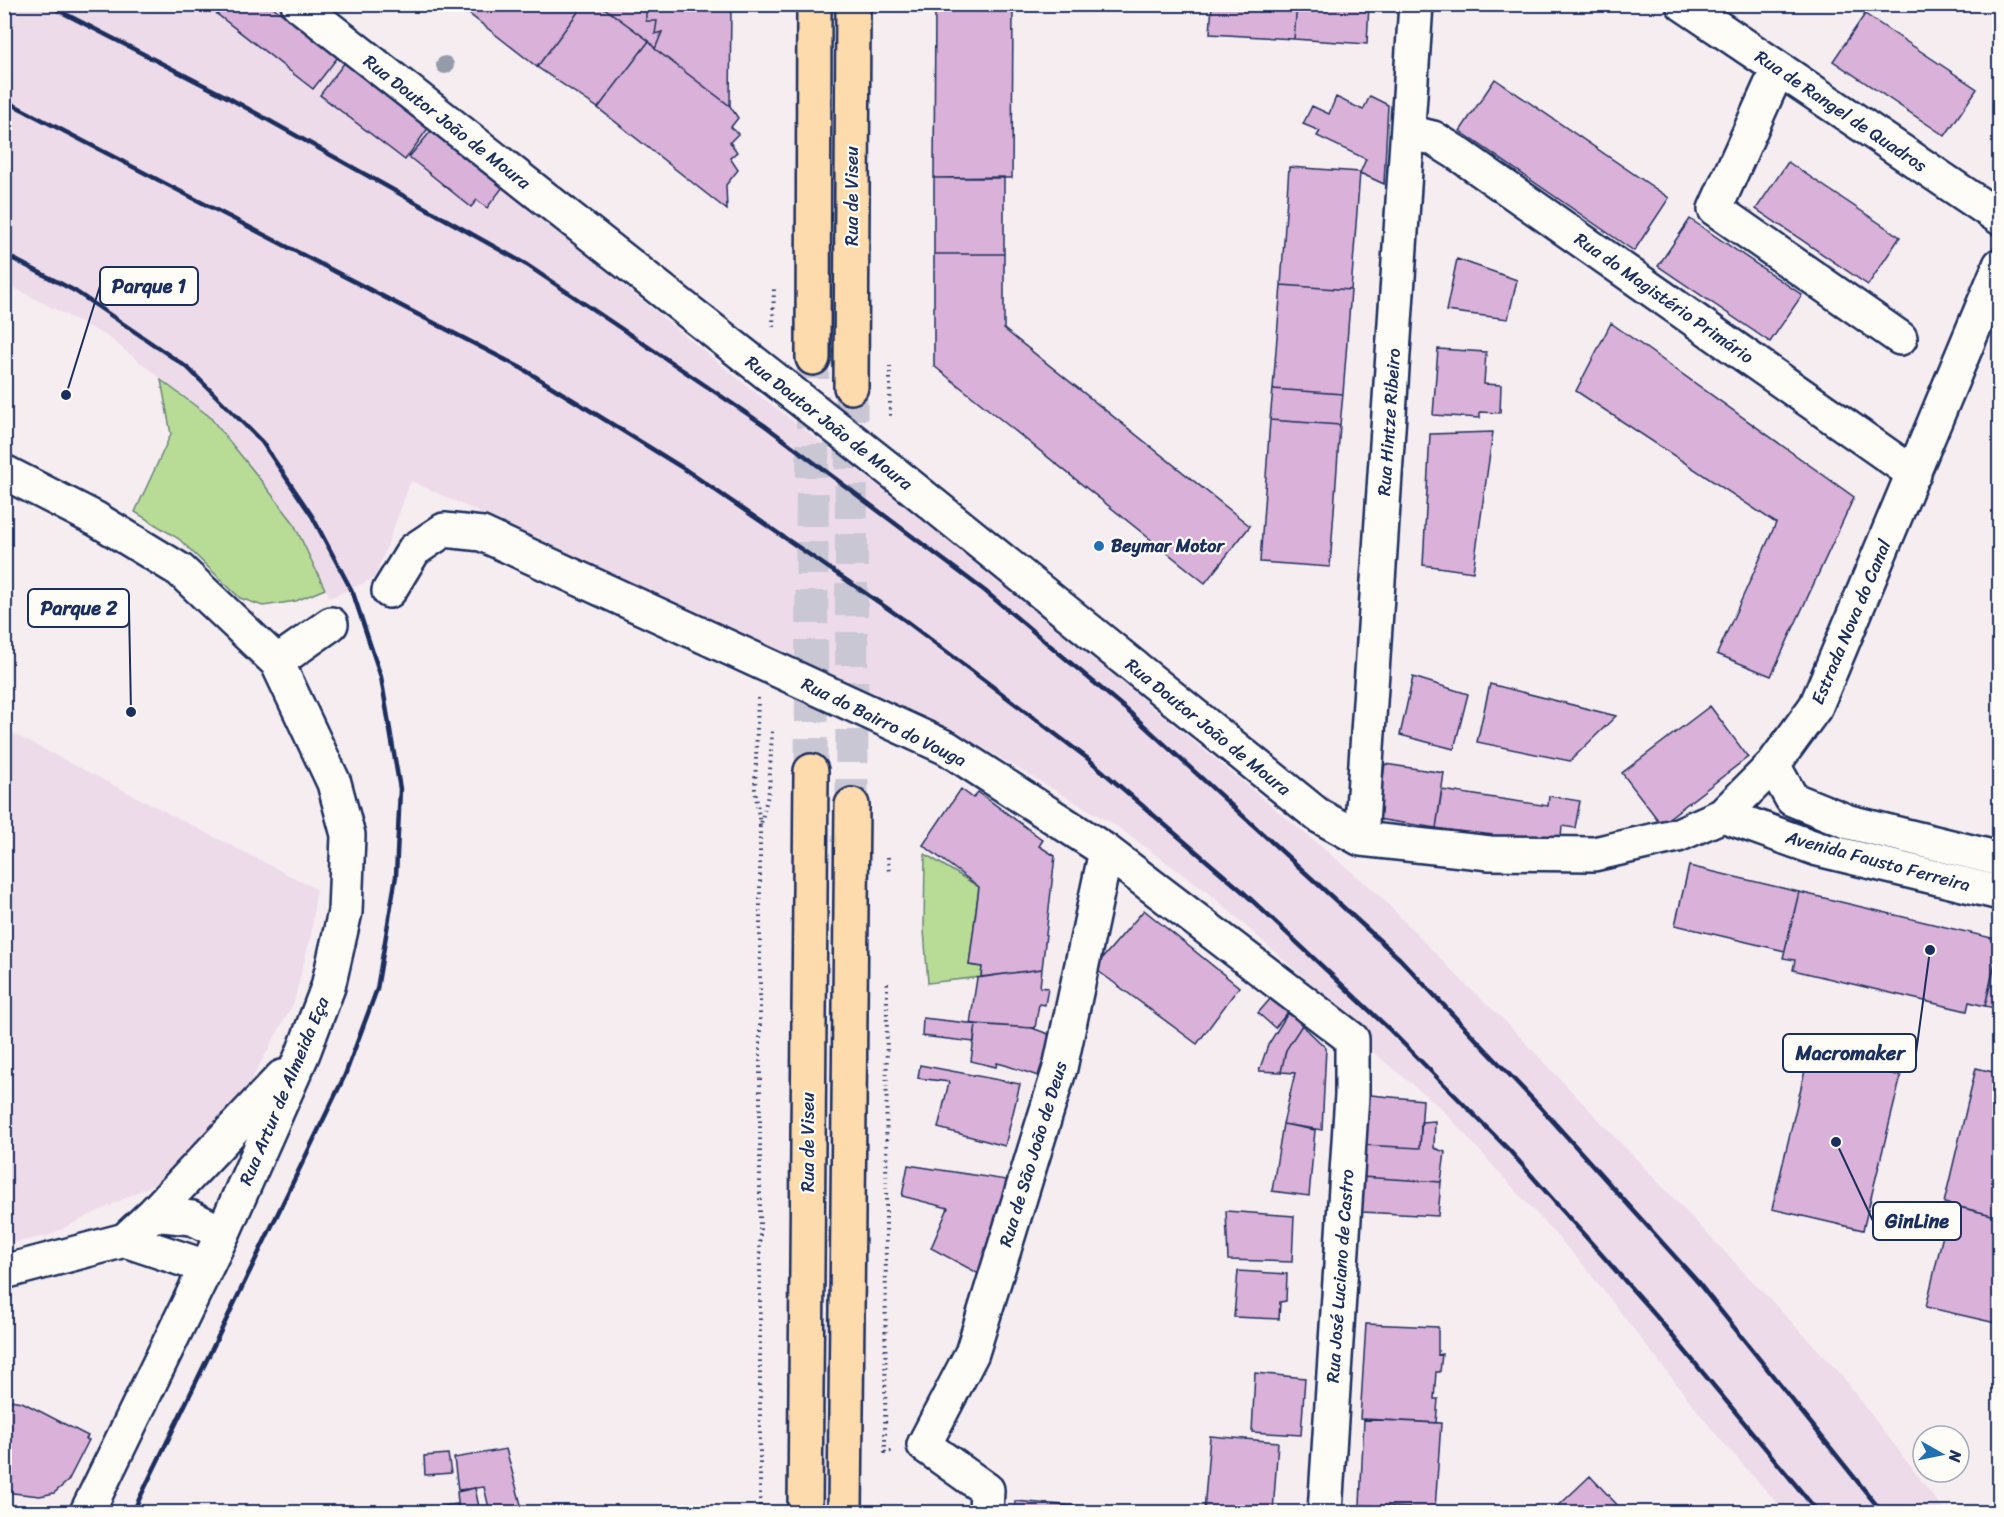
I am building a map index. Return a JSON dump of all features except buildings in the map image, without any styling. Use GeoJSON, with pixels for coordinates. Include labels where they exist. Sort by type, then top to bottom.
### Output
{"type":"FeatureCollection","features":[{"type":"Feature","properties":{"kind":"main road"},"geometry":{"type":"LineString","coordinates":[[813,358],[814,4]]}},
{"type":"Feature","properties":{"kind":"main road","name":"Rua de Viseu"},"geometry":{"type":"LineString","coordinates":[[851,387],[854,4]]}},
{"type":"Feature","properties":{"kind":"main road","name":"Rua de Viseu"},"geometry":{"type":"LineString","coordinates":[[805,1512],[811,771]]}},
{"type":"Feature","properties":{"kind":"main road"},"geometry":{"type":"LineString","coordinates":[[846,1512],[852,805]]}},
{"type":"Feature","properties":{"kind":"street","name":"Rua Doutor João de Moura"},"geometry":{"type":"LineString","coordinates":[[298,4],[903,480],[1319,816],[1361,839]]}},
{"type":"Feature","properties":{"kind":"street","name":"Rua Hintze Ribeiro"},"geometry":{"type":"LineString","coordinates":[[1361,839],[1416,4]]}},
{"type":"Feature","properties":{"kind":"street","name":"Rua de Rangel de Quadros"},"geometry":{"type":"LineString","coordinates":[[1683,4],[2000,218]]}},
{"type":"Feature","properties":{"kind":"street"},"geometry":{"type":"LineString","coordinates":[[1778,69],[1715,209],[1900,338]]}},
{"type":"Feature","properties":{"kind":"street","name":"Rua do Magistério Primário"},"geometry":{"type":"LineString","coordinates":[[1408,132],[1433,138],[1457,153],[1914,474]]}},
{"type":"Feature","properties":{"kind":"street","name":"Estrada Nova do Canal"},"geometry":{"type":"LineString","coordinates":[[1361,839],[1490,853],[1594,854],[1678,835],[1723,815],[1773,765],[1816,706],[2000,265]]}},
{"type":"Feature","properties":{"kind":"street","name":"Rua Artur de Almeida Eça"},"geometry":{"type":"LineString","coordinates":[[4,472],[96,519],[180,570],[277,662],[334,783],[348,834],[345,912],[328,987],[303,1053],[223,1233],[87,1512]]}},
{"type":"Feature","properties":{"kind":"street","name":"Rua do Bairro do Vouga"},"geometry":{"type":"LineString","coordinates":[[389,591],[414,550],[444,530],[482,534],[947,748],[1106,851],[1352,1039]]}},
{"type":"Feature","properties":{"kind":"street"},"geometry":{"type":"LineString","coordinates":[[277,662],[331,624]]}},
{"type":"Feature","properties":{"kind":"street","name":"Avenida Fausto Ferreira"},"geometry":{"type":"LineString","coordinates":[[1773,765],[1792,799],[1849,822],[2000,859]]}},
{"type":"Feature","properties":{"kind":"street","name":"Avenida Fausto Ferreira"},"geometry":{"type":"LineString","coordinates":[[1723,815],[1818,849],[2000,893]]}},
{"type":"Feature","properties":{"kind":"street","name":"Rua de São João de Deus"},"geometry":{"type":"LineString","coordinates":[[924,1445],[972,1353],[1060,1068],[1106,851]]}},
{"type":"Feature","properties":{"kind":"street","name":"Rua José Luciano de Castro"},"geometry":{"type":"LineString","coordinates":[[1325,1512],[1352,1095],[1352,1039]]}},
{"type":"Feature","properties":{"kind":"street"},"geometry":{"type":"LineString","coordinates":[[4,1272],[125,1240],[230,1135],[303,1053]]}},
{"type":"Feature","properties":{"kind":"street"},"geometry":{"type":"LineString","coordinates":[[153,1214],[192,1218],[223,1233]]}},
{"type":"Feature","properties":{"kind":"street"},"geometry":{"type":"LineString","coordinates":[[125,1240],[206,1268]]}},
{"type":"Feature","properties":{"kind":"street"},"geometry":{"type":"LineString","coordinates":[[924,1445],[987,1490],[986,1512]]}},
{"type":"Feature","properties":{"kind":"path"},"geometry":{"type":"LineString","coordinates":[[773,327],[774,287]]}},
{"type":"Feature","properties":{"kind":"path"},"geometry":{"type":"LineString","coordinates":[[890,366],[890,417]]}},
{"type":"Feature","properties":{"kind":"path"},"geometry":{"type":"LineString","coordinates":[[759,661],[755,789],[760,827],[760,1512]]}},
{"type":"Feature","properties":{"kind":"path"},"geometry":{"type":"LineString","coordinates":[[760,827],[769,790],[772,731]]}},
{"type":"Feature","properties":{"kind":"path"},"geometry":{"type":"LineString","coordinates":[[887,983],[885,1452],[924,1445]]}},
{"type":"Feature","properties":{"kind":"shaded area"},"geometry":{"type":"Polygon","coordinates":[[[4,5],[269,5],[429,127],[746,385],[951,541],[1375,891],[1466,985],[1502,1018],[1840,1373],[1911,1467],[1911,1484],[1924,1484],[1945,1512],[1785,1512],[1718,1437],[1584,1266],[1440,1107],[1375,1054],[1341,1011],[1210,894],[1116,826],[961,735],[411,481],[375,578],[330,598],[293,522],[209,416],[108,337],[5,283],[4,5]]]}},
{"type":"Feature","properties":{"kind":"shaded area"},"geometry":{"type":"Polygon","coordinates":[[[4,729],[316,889],[312,930],[294,1002],[246,1090],[177,1173],[47,1236],[5,1244],[4,729]]]}},
{"type":"Feature","properties":{"kind":"green space"},"geometry":{"type":"Polygon","coordinates":[[[161,380],[209,416],[252,469],[293,522],[325,589],[296,601],[263,606],[240,598],[179,539],[135,512],[171,434],[161,380]]]}},
{"type":"Feature","properties":{"kind":"green space"},"geometry":{"type":"Polygon","coordinates":[[[925,854],[979,887],[969,965],[982,967],[981,977],[928,983],[924,930],[925,854]]]}},
{"type":"Feature","properties":{"kind":"tunnel"},"geometry":{"type":"LineString","coordinates":[[811,771],[813,358]]}},
{"type":"Feature","properties":{"kind":"tunnel"},"geometry":{"type":"LineString","coordinates":[[851,387],[852,805]]}},
{"type":"Feature","properties":{"kind":"railway"},"geometry":{"type":"LineString","coordinates":[[46,4],[227,97],[527,265],[764,425],[985,591],[1128,711],[1400,959],[1541,1108],[1696,1280],[1882,1512]]}},
{"type":"Feature","properties":{"kind":"railway"},"geometry":{"type":"LineString","coordinates":[[4,100],[523,369],[686,470],[906,621],[1087,758],[1242,891],[1388,1028],[1509,1150],[1656,1316],[1818,1512]]}},
{"type":"Feature","properties":{"kind":"railway"},"geometry":{"type":"LineString","coordinates":[[4,254],[75,291],[188,368],[262,442],[312,516],[353,593],[381,677],[400,789],[396,876],[377,989],[345,1075],[133,1512]]}},
{"type":"Feature","properties":{"kind":"place","name":"Parque 1"},"geometry":{"type":"Point","coordinates":[66,395]}},
{"type":"Feature","properties":{"kind":"place","name":"Beymar Motor"},"geometry":{"type":"Point","coordinates":[1099,546]}},
{"type":"Feature","properties":{"kind":"place","name":"Parque 2"},"geometry":{"type":"Point","coordinates":[131,712]}},
{"type":"Feature","properties":{"kind":"place","name":"Macromaker"},"geometry":{"type":"Point","coordinates":[1930,950]}},
{"type":"Feature","properties":{"kind":"place","name":"GinLine"},"geometry":{"type":"Point","coordinates":[1836,1142]}}]}
